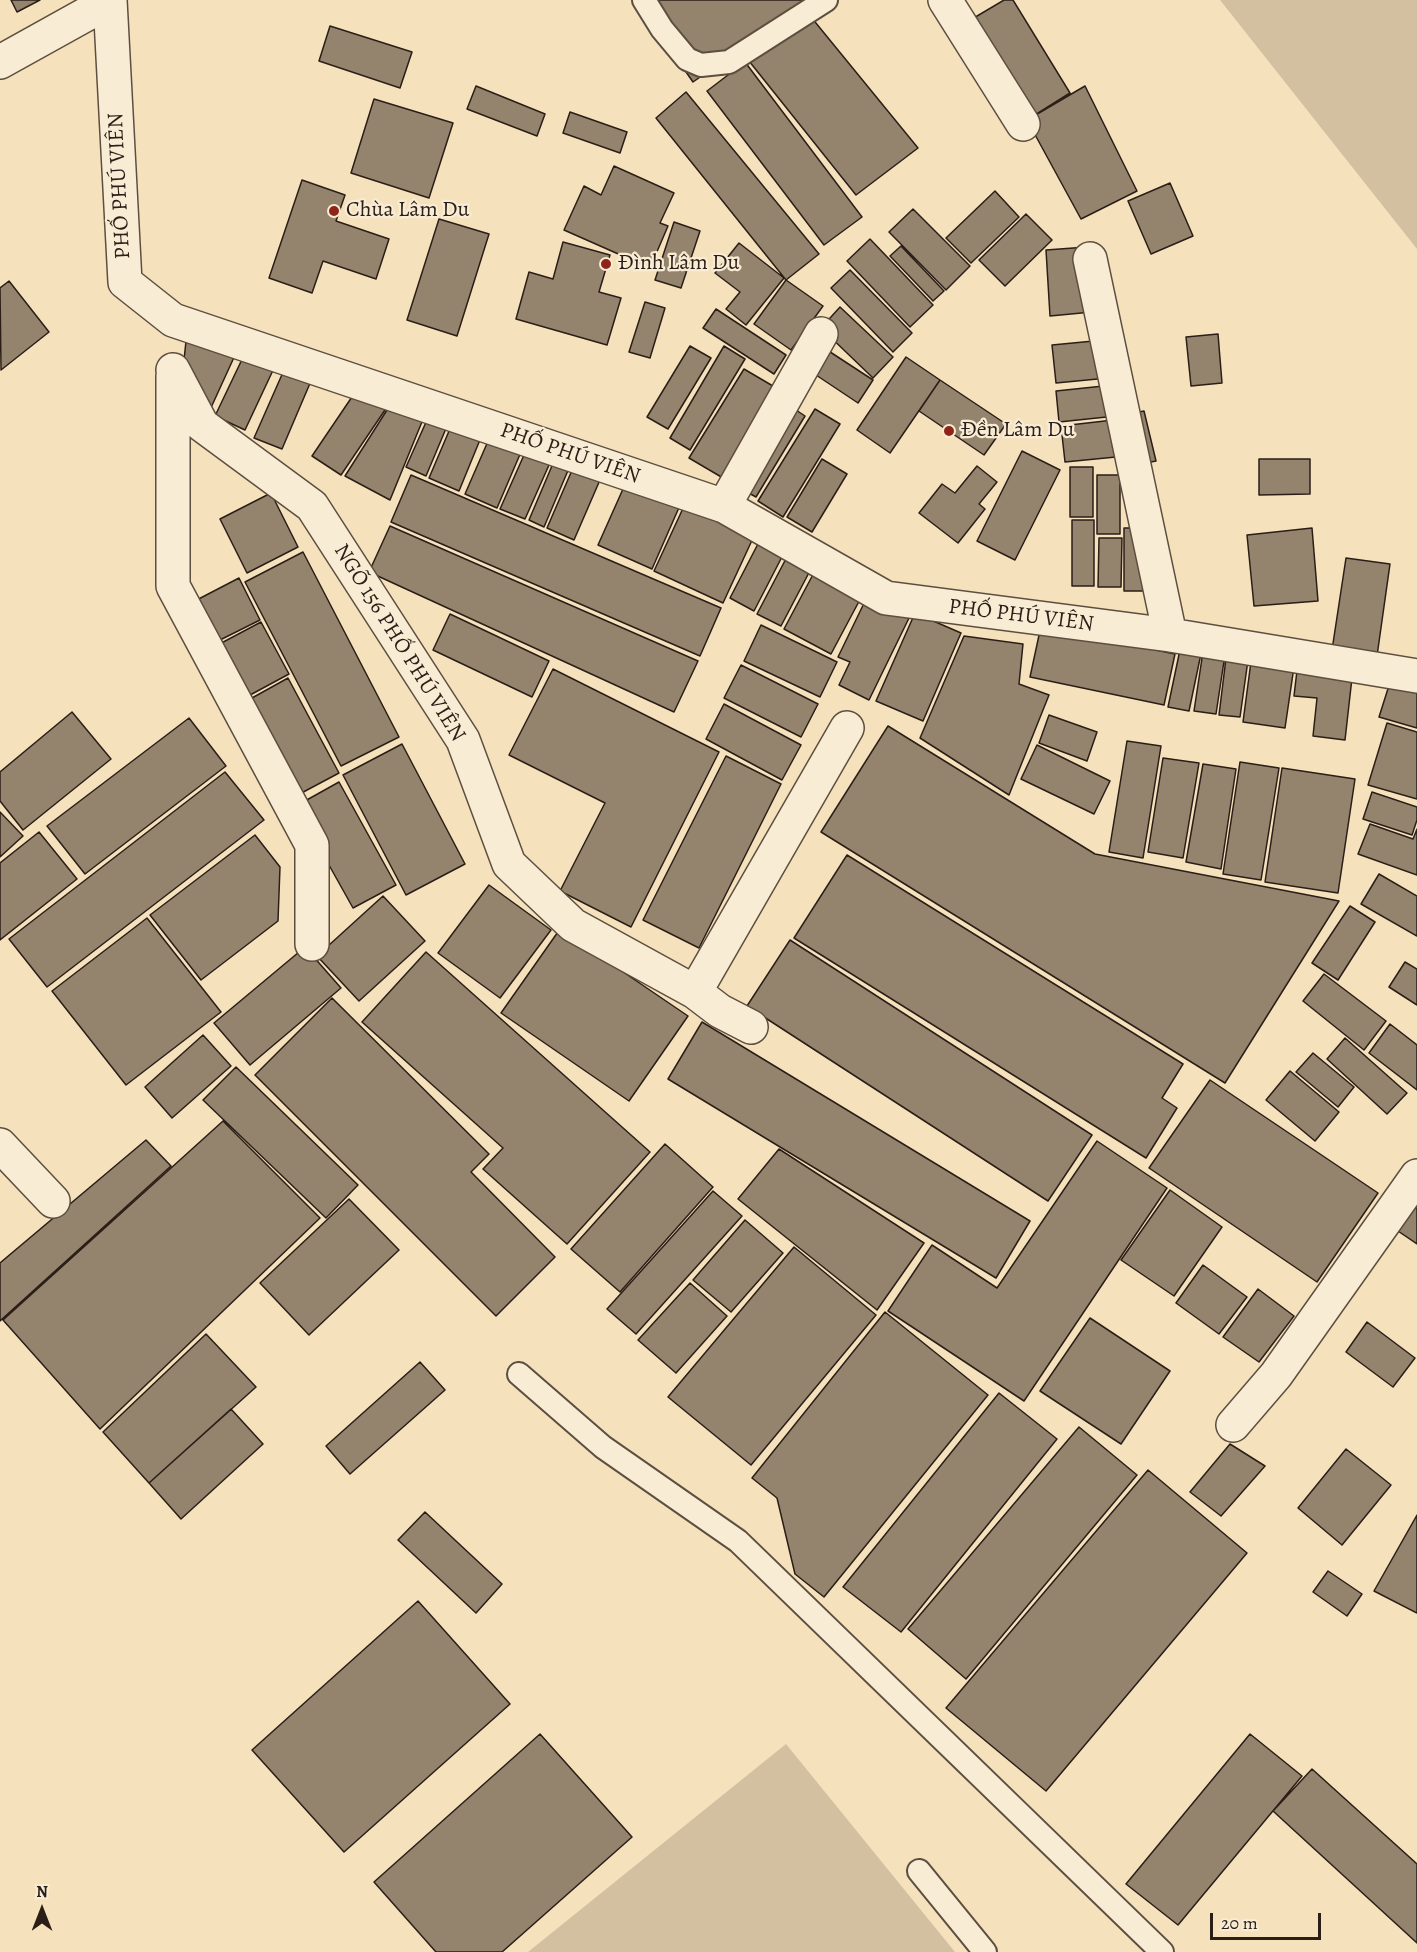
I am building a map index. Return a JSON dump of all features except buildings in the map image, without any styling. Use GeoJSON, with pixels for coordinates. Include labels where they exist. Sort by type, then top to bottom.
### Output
{"type":"FeatureCollection","features":[{"type":"Feature","properties":{"kind":"street"},"geometry":{"type":"LineString","coordinates":[[945,0],[1023,124]]}},
{"type":"Feature","properties":{"kind":"street","name":"PHỐ PHÚ VIÊN"},"geometry":{"type":"LineString","coordinates":[[0,62],[110,1],[125,282],[173,320],[724,506],[886,598],[1170,635],[1417,676]]}},
{"type":"Feature","properties":{"kind":"street"},"geometry":{"type":"LineString","coordinates":[[1090,259],[1170,635]]}},
{"type":"Feature","properties":{"kind":"street"},"geometry":{"type":"LineString","coordinates":[[173,320],[173,586],[312,845],[312,944]]}},
{"type":"Feature","properties":{"kind":"street"},"geometry":{"type":"LineString","coordinates":[[724,506],[821,334]]}},
{"type":"Feature","properties":{"kind":"street","name":"NGÕ 156 PHỐ PHÚ VIÊN"},"geometry":{"type":"LineString","coordinates":[[173,370],[202,425],[312,506],[463,740],[509,864],[573,926],[695,992],[720,1011],[751,1027]]}},
{"type":"Feature","properties":{"kind":"street"},"geometry":{"type":"LineString","coordinates":[[695,992],[847,728]]}},
{"type":"Feature","properties":{"kind":"street"},"geometry":{"type":"LineString","coordinates":[[0,1145],[53,1201]]}},
{"type":"Feature","properties":{"kind":"street"},"geometry":{"type":"LineString","coordinates":[[1233,1425],[1276,1375],[1417,1176]]}},
{"type":"Feature","properties":{"kind":"lane"},"geometry":{"type":"LineString","coordinates":[[644,0],[662,29],[687,59],[701,65],[713,65],[729,62],[826,0]]}},
{"type":"Feature","properties":{"kind":"lane"},"geometry":{"type":"LineString","coordinates":[[519,1374],[603,1447],[738,1541],[1162,1952]]}},
{"type":"Feature","properties":{"kind":"lane"},"geometry":{"type":"LineString","coordinates":[[919,1870],[985,1952]]}},
{"type":"Feature","properties":{"kind":"shaded area"},"geometry":{"type":"Polygon","coordinates":[[[1220,0],[1417,0],[1417,249],[1220,0]]]}},
{"type":"Feature","properties":{"kind":"shaded area"},"geometry":{"type":"Polygon","coordinates":[[[786,1744],[955,1952],[528,1952],[786,1744]]]}},
{"type":"Feature","properties":{"kind":"place","name":"Chùa Lâm Du"},"geometry":{"type":"Point","coordinates":[334,211]}},
{"type":"Feature","properties":{"kind":"place","name":"Đình Lâm Du"},"geometry":{"type":"Point","coordinates":[606,264]}},
{"type":"Feature","properties":{"kind":"place","name":"Đền Lâm Du"},"geometry":{"type":"Point","coordinates":[949,431]}}]}
